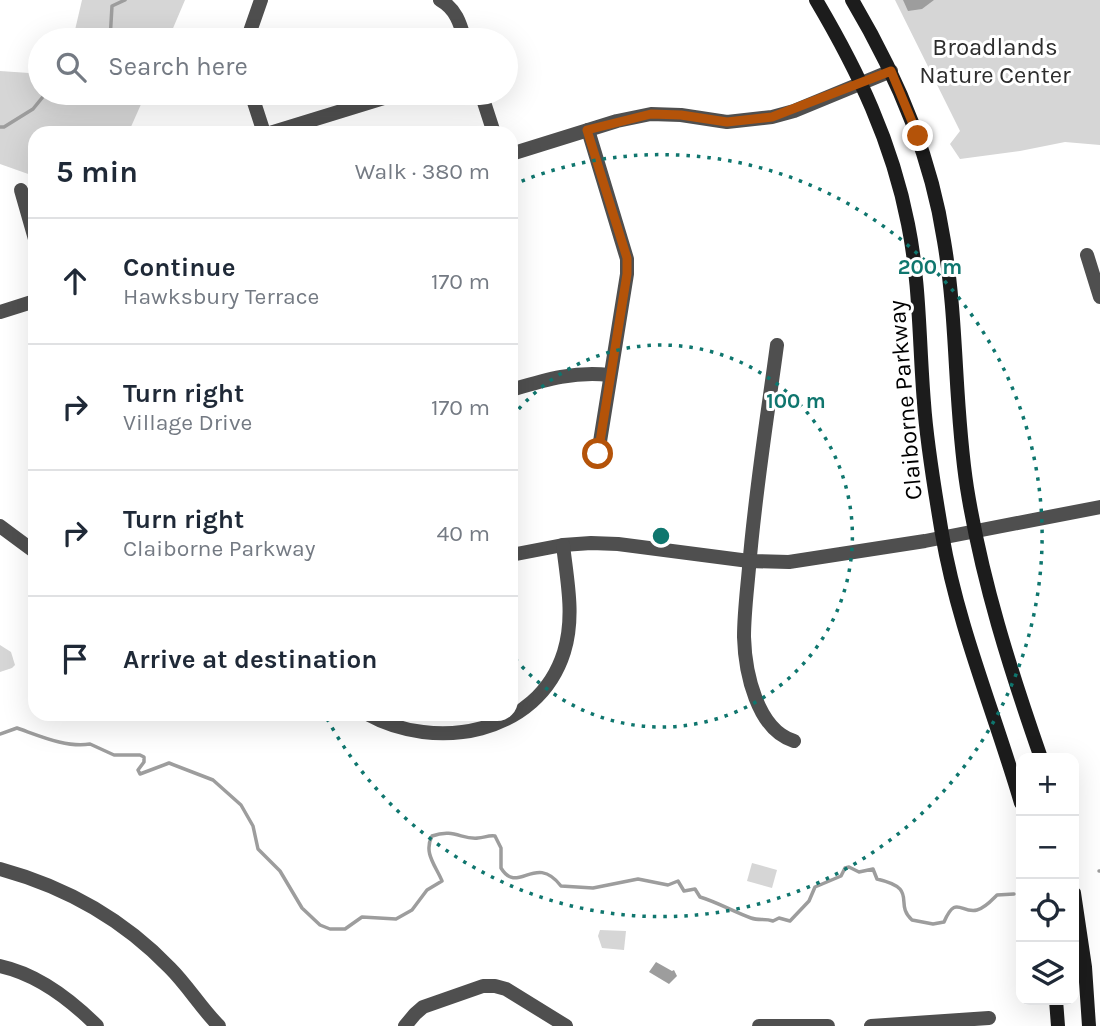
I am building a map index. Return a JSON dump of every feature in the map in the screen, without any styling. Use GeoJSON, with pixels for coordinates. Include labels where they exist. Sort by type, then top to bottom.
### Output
{"type":"FeatureCollection","features":[{"type":"Feature","properties":{"kind":"main road","name":"Claiborne Parkway"},"geometry":{"type":"LineString","coordinates":[[816,0],[862,83],[895,170],[917,276],[924,405],[943,538],[960,613],[1016,787]]}},
{"type":"Feature","properties":{"kind":"main road"},"geometry":{"type":"LineString","coordinates":[[852,0],[891,71],[918,136],[944,240],[953,319],[962,460],[975,532],[995,620],[1039,753]]}},
{"type":"Feature","properties":{"kind":"main road"},"geometry":{"type":"LineString","coordinates":[[1079,927],[1089,1026]]}},
{"type":"Feature","properties":{"kind":"main road"},"geometry":{"type":"LineString","coordinates":[[1056,1005],[1058,1026]]}},
{"type":"Feature","properties":{"kind":"street"},"geometry":{"type":"LineString","coordinates":[[251,28],[261,0]]}},
{"type":"Feature","properties":{"kind":"street"},"geometry":{"type":"LineString","coordinates":[[440,0],[452,8],[461,28]]}},
{"type":"Feature","properties":{"kind":"street"},"geometry":{"type":"LineString","coordinates":[[518,151],[651,114],[681,115],[727,122],[772,117],[891,71]]}},
{"type":"Feature","properties":{"kind":"street"},"geometry":{"type":"LineString","coordinates":[[255,105],[262,126]]}},
{"type":"Feature","properties":{"kind":"street"},"geometry":{"type":"LineString","coordinates":[[293,126],[361,105]]}},
{"type":"Feature","properties":{"kind":"street"},"geometry":{"type":"LineString","coordinates":[[485,105],[492,126]]}},
{"type":"Feature","properties":{"kind":"street"},"geometry":{"type":"LineString","coordinates":[[587,130],[627,258],[627,274],[598,454]]}},
{"type":"Feature","properties":{"kind":"street"},"geometry":{"type":"LineString","coordinates":[[21,190],[28,214]]}},
{"type":"Feature","properties":{"kind":"street"},"geometry":{"type":"LineString","coordinates":[[1087,255],[1100,297]]}},
{"type":"Feature","properties":{"kind":"street"},"geometry":{"type":"LineString","coordinates":[[0,312],[28,303]]}},
{"type":"Feature","properties":{"kind":"street"},"geometry":{"type":"LineString","coordinates":[[777,345],[752,521],[744,639],[752,686],[772,728],[783,738],[794,741]]}},
{"type":"Feature","properties":{"kind":"street"},"geometry":{"type":"LineString","coordinates":[[518,388],[568,374],[610,375]]}},
{"type":"Feature","properties":{"kind":"street"},"geometry":{"type":"LineString","coordinates":[[518,554],[563,545],[618,544],[749,561],[789,562],[943,538],[1100,507]]}},
{"type":"Feature","properties":{"kind":"street"},"geometry":{"type":"LineString","coordinates":[[0,526],[28,547]]}},
{"type":"Feature","properties":{"kind":"street"},"geometry":{"type":"LineString","coordinates":[[518,712],[547,685],[564,652],[570,615],[563,545]]}},
{"type":"Feature","properties":{"kind":"street"},"geometry":{"type":"LineString","coordinates":[[383,721],[401,729],[444,735],[466,733],[501,721]]}},
{"type":"Feature","properties":{"kind":"street"},"geometry":{"type":"LineString","coordinates":[[0,869],[36,879],[67,892],[122,925],[173,971],[219,1026]]}},
{"type":"Feature","properties":{"kind":"street"},"geometry":{"type":"LineString","coordinates":[[0,966],[47,986],[78,1007],[97,1026]]}},
{"type":"Feature","properties":{"kind":"street"},"geometry":{"type":"LineString","coordinates":[[410,1025],[423,1007],[483,986],[495,986],[506,989],[549,1022],[566,1026]]}},
{"type":"Feature","properties":{"kind":"street"},"geometry":{"type":"LineString","coordinates":[[871,1026],[947,1024],[989,1018]]}},
{"type":"Feature","properties":{"kind":"street"},"geometry":{"type":"LineString","coordinates":[[759,1026],[828,1026]]}},
{"type":"Feature","properties":{"kind":"green space"},"geometry":{"type":"Polygon","coordinates":[[[82,0],[185,0],[173,28],[75,28],[82,0]]]}},
{"type":"Feature","properties":{"kind":"green space","name":"Broadlands Nature Center"},"geometry":{"type":"Polygon","coordinates":[[[895,0],[1100,0],[1100,145],[1065,142],[960,159],[950,144],[960,131],[895,0]]]}},
{"type":"Feature","properties":{"kind":"green space"},"geometry":{"type":"Polygon","coordinates":[[[0,71],[28,73],[28,105],[141,105],[131,126],[28,126],[28,174],[0,164],[0,71]]]}},
{"type":"Feature","properties":{"kind":"green space"},"geometry":{"type":"Polygon","coordinates":[[[0,645],[11,652],[15,665],[0,672],[0,645]]]}},
{"type":"Feature","properties":{"kind":"green space"},"geometry":{"type":"Polygon","coordinates":[[[752,863],[777,870],[772,888],[747,881],[752,863]]]}},
{"type":"Feature","properties":{"kind":"green space"},"geometry":{"type":"Polygon","coordinates":[[[600,930],[626,931],[624,950],[602,948],[598,936],[600,930]]]}},
{"type":"Feature","properties":{"kind":"shaded area"},"geometry":{"type":"Polygon","coordinates":[[[903,0],[934,0],[922,9],[908,11],[903,0]]]}},
{"type":"Feature","properties":{"kind":"shaded area"},"geometry":{"type":"Polygon","coordinates":[[[656,962],[674,970],[677,976],[669,984],[649,972],[656,962]]]}},
{"type":"Feature","properties":{"kind":"waterway"},"geometry":{"type":"LineString","coordinates":[[111,28],[112,6],[125,0]]}},
{"type":"Feature","properties":{"kind":"waterway"},"geometry":{"type":"LineString","coordinates":[[0,127],[36,105]]}},
{"type":"Feature","properties":{"kind":"waterway"},"geometry":{"type":"LineString","coordinates":[[0,734],[17,728],[63,743],[90,744],[114,755],[140,755],[144,757],[138,770],[140,774],[169,763],[213,780],[241,805],[253,826],[258,849],[280,871],[302,908],[320,925],[330,929],[345,929],[362,917],[396,919],[412,910],[427,890],[442,881],[431,859],[429,848],[432,836],[446,833],[472,838],[495,836],[501,848],[501,868],[514,878],[543,873],[561,886],[593,888],[638,879],[668,885],[678,881],[684,891],[695,889],[700,897],[745,916],[773,921],[779,918],[790,921],[809,901],[815,887],[841,876],[845,868],[849,867],[859,872],[873,869],[877,879],[898,887],[902,892],[907,914],[912,920],[933,924],[944,922],[955,907],[977,910],[997,895],[1014,894]]}},
{"type":"Feature","properties":{"kind":"route"},"geometry":{"type":"LineString","coordinates":[[598,454],[627,274],[627,258],[587,130],[651,114],[681,115],[727,122],[772,117],[794,111],[891,71],[918,136]]}}]}
